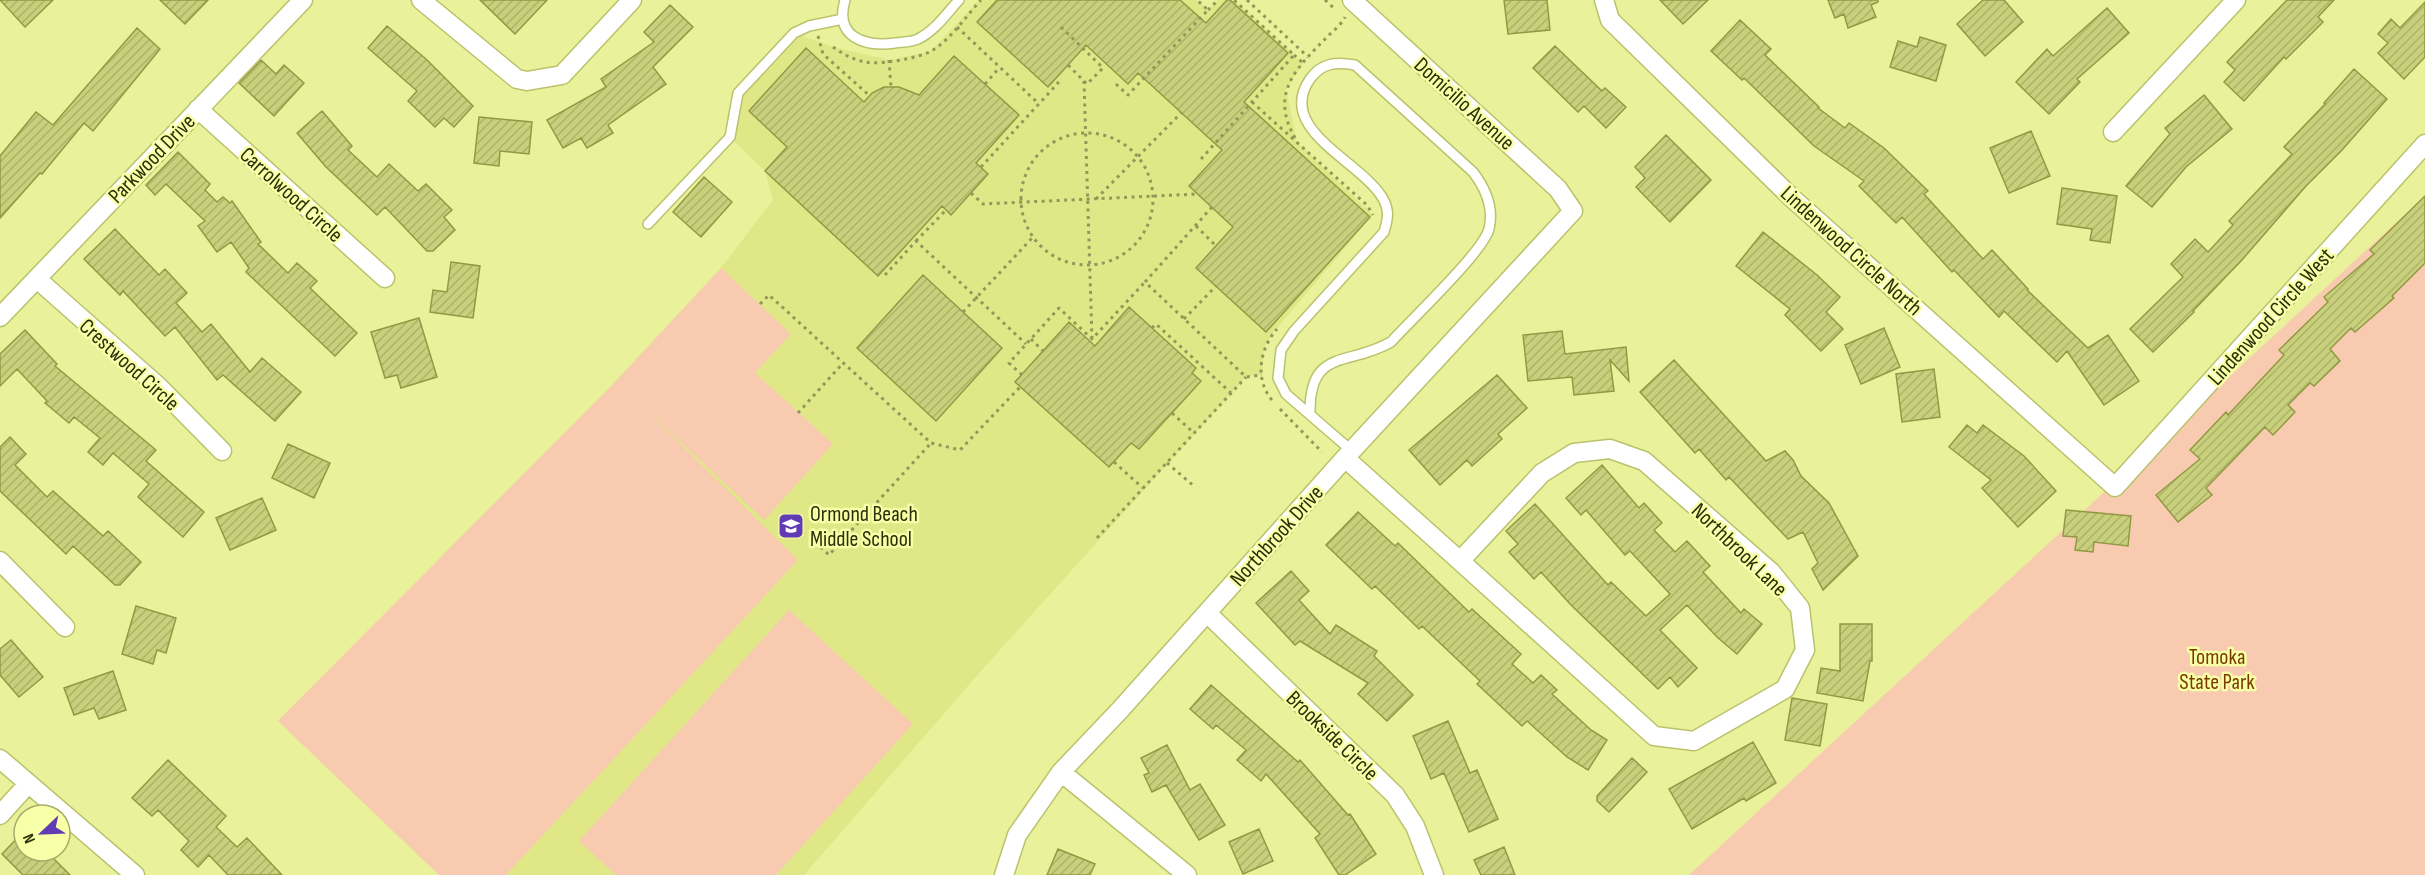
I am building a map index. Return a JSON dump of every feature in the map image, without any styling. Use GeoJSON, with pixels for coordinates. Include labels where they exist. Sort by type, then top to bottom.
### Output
{"type":"FeatureCollection","features":[{"type":"Feature","properties":{"kind":"street","name":"Parkwood Drive"},"geometry":{"type":"LineString","coordinates":[[0,317],[303,0]]}},
{"type":"Feature","properties":{"kind":"street"},"geometry":{"type":"LineString","coordinates":[[421,0],[517,79],[527,81],[562,75],[632,0]]}},
{"type":"Feature","properties":{"kind":"street","name":"Domicilio Avenue"},"geometry":{"type":"LineString","coordinates":[[1352,0],[1558,189],[1573,211]]}},
{"type":"Feature","properties":{"kind":"street","name":"Lindenwood Circle North"},"geometry":{"type":"LineString","coordinates":[[1604,0],[1610,21],[1792,198],[2115,487]]}},
{"type":"Feature","properties":{"kind":"street"},"geometry":{"type":"LineString","coordinates":[[2113,132],[2236,0]]}},
{"type":"Feature","properties":{"kind":"street","name":"Carrolwood Circle"},"geometry":{"type":"LineString","coordinates":[[198,109],[386,278]]}},
{"type":"Feature","properties":{"kind":"street","name":"Lindenwood Circle West"},"geometry":{"type":"LineString","coordinates":[[2115,487],[2425,144]]}},
{"type":"Feature","properties":{"kind":"street","name":"Northbrook Drive"},"geometry":{"type":"LineString","coordinates":[[1004,875],[1017,835],[1061,772],[1573,211]]}},
{"type":"Feature","properties":{"kind":"street","name":"Crestwood Circle"},"geometry":{"type":"LineString","coordinates":[[37,279],[159,387],[222,451]]}},
{"type":"Feature","properties":{"kind":"street","name":"Northbrook Lane"},"geometry":{"type":"LineString","coordinates":[[1349,454],[1460,561],[1654,735],[1694,741],[1785,689],[1805,650],[1800,608],[1771,572],[1644,460],[1610,449],[1574,453],[1542,473],[1460,561]]}},
{"type":"Feature","properties":{"kind":"street"},"geometry":{"type":"LineString","coordinates":[[0,561],[65,627]]}},
{"type":"Feature","properties":{"kind":"street","name":"Brookside Circle"},"geometry":{"type":"LineString","coordinates":[[1207,613],[1395,795],[1415,826],[1434,875]]}},
{"type":"Feature","properties":{"kind":"street"},"geometry":{"type":"LineString","coordinates":[[0,759],[135,875]]}},
{"type":"Feature","properties":{"kind":"street"},"geometry":{"type":"LineString","coordinates":[[1061,772],[1187,875]]}},
{"type":"Feature","properties":{"kind":"street"},"geometry":{"type":"LineString","coordinates":[[0,815],[28,784]]}},
{"type":"Feature","properties":{"kind":"lane"},"geometry":{"type":"LineString","coordinates":[[845,0],[841,13],[846,30],[860,41],[877,45],[916,40],[930,31],[959,0]]}},
{"type":"Feature","properties":{"kind":"lane"},"geometry":{"type":"LineString","coordinates":[[648,224],[730,136],[738,93],[794,33],[809,26],[843,19]]}},
{"type":"Feature","properties":{"kind":"lane"},"geometry":{"type":"LineString","coordinates":[[1310,414],[1310,397],[1318,373],[1335,361],[1375,351],[1390,342],[1478,249],[1489,230],[1490,206],[1485,187],[1473,172],[1372,78],[1355,65],[1333,62],[1314,72],[1304,88],[1301,105],[1305,121],[1315,134],[1375,188],[1383,199],[1389,215],[1384,232],[1294,331],[1281,350],[1278,378],[1286,394],[1310,414],[1349,454]]}},
{"type":"Feature","properties":{"kind":"path"},"geometry":{"type":"LineString","coordinates":[[1197,0],[1208,10]]}},
{"type":"Feature","properties":{"kind":"path"},"geometry":{"type":"LineString","coordinates":[[1116,84],[1128,95],[1218,0]]}},
{"type":"Feature","properties":{"kind":"path"},"geometry":{"type":"LineString","coordinates":[[1234,0],[1303,63]]}},
{"type":"Feature","properties":{"kind":"path"},"geometry":{"type":"LineString","coordinates":[[1247,0],[1308,57],[1346,18],[1325,0]]}},
{"type":"Feature","properties":{"kind":"path"},"geometry":{"type":"LineString","coordinates":[[957,27],[1039,104]]}},
{"type":"Feature","properties":{"kind":"path"},"geometry":{"type":"LineString","coordinates":[[1061,27],[1103,68],[1087,84],[1068,65]]}},
{"type":"Feature","properties":{"kind":"path"},"geometry":{"type":"LineString","coordinates":[[817,35],[823,54],[870,96]]}},
{"type":"Feature","properties":{"kind":"path"},"geometry":{"type":"LineString","coordinates":[[1201,159],[1294,55]]}},
{"type":"Feature","properties":{"kind":"path"},"geometry":{"type":"LineString","coordinates":[[889,60],[891,87]]}},
{"type":"Feature","properties":{"kind":"path"},"geometry":{"type":"LineString","coordinates":[[985,84],[1000,68]]}},
{"type":"Feature","properties":{"kind":"path"},"geometry":{"type":"LineString","coordinates":[[981,167],[1058,83],[1054,80]]}},
{"type":"Feature","properties":{"kind":"path"},"geometry":{"type":"LineString","coordinates":[[1084,81],[1092,339]]}},
{"type":"Feature","properties":{"kind":"path"},"geometry":{"type":"LineString","coordinates":[[1252,102],[1367,205],[1373,215],[1372,224]]}},
{"type":"Feature","properties":{"kind":"path"},"geometry":{"type":"LineString","coordinates":[[1094,200],[1181,113]]}},
{"type":"Feature","properties":{"kind":"path"},"geometry":{"type":"LineString","coordinates":[[1086,132],[1109,136],[1128,146],[1138,157],[1152,184],[1154,207],[1147,229],[1134,248],[1115,260],[1089,266],[1069,264],[1049,254],[1032,237],[1023,219],[1021,202],[1024,177],[1034,158],[1049,144],[1068,135],[1086,132]]}},
{"type":"Feature","properties":{"kind":"path"},"geometry":{"type":"LineString","coordinates":[[971,193],[983,204],[1198,194]]}},
{"type":"Feature","properties":{"kind":"path"},"geometry":{"type":"LineString","coordinates":[[1092,339],[1212,207]]}},
{"type":"Feature","properties":{"kind":"path"},"geometry":{"type":"LineString","coordinates":[[885,275],[946,210]]}},
{"type":"Feature","properties":{"kind":"path"},"geometry":{"type":"LineString","coordinates":[[1195,226],[1216,246]]}},
{"type":"Feature","properties":{"kind":"path"},"geometry":{"type":"LineString","coordinates":[[963,312],[1032,237]]}},
{"type":"Feature","properties":{"kind":"path"},"geometry":{"type":"LineString","coordinates":[[916,241],[1026,344]]}},
{"type":"Feature","properties":{"kind":"path"},"geometry":{"type":"LineString","coordinates":[[1145,282],[1246,377]]}},
{"type":"Feature","properties":{"kind":"path"},"geometry":{"type":"LineString","coordinates":[[1184,319],[1216,286]]}},
{"type":"Feature","properties":{"kind":"path"},"geometry":{"type":"LineString","coordinates":[[760,304],[769,295],[931,444],[960,450],[1020,387]]}},
{"type":"Feature","properties":{"kind":"path"},"geometry":{"type":"LineString","coordinates":[[1022,375],[1009,363],[1059,308],[1092,339]]}},
{"type":"Feature","properties":{"kind":"path"},"geometry":{"type":"LineString","coordinates":[[1152,328],[1156,324],[1231,393]]}},
{"type":"Feature","properties":{"kind":"path"},"geometry":{"type":"LineString","coordinates":[[1279,327],[1264,348],[1262,375],[1269,396],[1322,452]]}},
{"type":"Feature","properties":{"kind":"path"},"geometry":{"type":"LineString","coordinates":[[1030,339],[1043,351]]}},
{"type":"Feature","properties":{"kind":"path"},"geometry":{"type":"LineString","coordinates":[[798,413],[843,363]]}},
{"type":"Feature","properties":{"kind":"path"},"geometry":{"type":"LineString","coordinates":[[1097,538],[1246,377],[1262,375]]}},
{"type":"Feature","properties":{"kind":"path"},"geometry":{"type":"LineString","coordinates":[[1172,413],[1194,433]]}},
{"type":"Feature","properties":{"kind":"path"},"geometry":{"type":"LineString","coordinates":[[815,542],[829,555],[931,444]]}},
{"type":"Feature","properties":{"kind":"path"},"geometry":{"type":"LineString","coordinates":[[1114,462],[1143,489]]}},
{"type":"Feature","properties":{"kind":"path"},"geometry":{"type":"LineString","coordinates":[[1167,463],[1195,487]]}},
{"type":"Feature","properties":{"kind":"shaded area","name":"Ormond Beach Middle School"},"geometry":{"type":"Polygon","coordinates":[[[979,0],[1197,0],[1208,10],[1218,0],[1234,0],[1303,63],[1286,90],[1297,142],[1373,215],[1271,335],[1264,348],[1262,375],[1246,377],[980,672],[804,875],[439,875],[278,721],[616,381],[721,268],[773,200],[765,171],[730,137],[738,93],[794,33],[833,47],[889,60],[931,51],[979,0]]]}},
{"type":"Feature","properties":{"kind":"green space","name":"Tomoka State Park"},"geometry":{"type":"Polygon","coordinates":[[[2425,196],[2425,875],[1689,875],[2425,196]]]}},
{"type":"Feature","properties":{"kind":"green space"},"geometry":{"type":"Polygon","coordinates":[[[721,268],[791,334],[755,373],[833,444],[764,520],[642,406],[798,560],[506,875],[439,875],[278,721],[616,381],[721,268]]]}},
{"type":"Feature","properties":{"kind":"green space"},"geometry":{"type":"Polygon","coordinates":[[[789,610],[913,724],[776,875],[616,875],[579,841],[789,610]]]}},
{"type":"Feature","properties":{"kind":"building"},"geometry":{"type":"Polygon","coordinates":[[[0,0],[53,0],[25,27],[0,0]]]}},
{"type":"Feature","properties":{"kind":"building"},"geometry":{"type":"Polygon","coordinates":[[[160,0],[208,0],[185,24],[160,0]]]}},
{"type":"Feature","properties":{"kind":"building"},"geometry":{"type":"Polygon","coordinates":[[[480,0],[547,0],[515,34],[480,0]]]}},
{"type":"Feature","properties":{"kind":"building"},"geometry":{"type":"Polygon","coordinates":[[[997,0],[1180,0],[1206,23],[1227,0],[1230,0],[1288,53],[1244,102],[1370,217],[1266,332],[1196,268],[1233,227],[1189,186],[1222,150],[1138,73],[1128,84],[1086,45],[1048,87],[977,22],[997,0]]]}},
{"type":"Feature","properties":{"kind":"building"},"geometry":{"type":"Polygon","coordinates":[[[1504,0],[1547,0],[1550,30],[1508,34],[1504,0]]]}},
{"type":"Feature","properties":{"kind":"building"},"geometry":{"type":"Polygon","coordinates":[[[1660,0],[1708,0],[1683,24],[1660,0]]]}},
{"type":"Feature","properties":{"kind":"building"},"geometry":{"type":"Polygon","coordinates":[[[1828,0],[1878,0],[1871,5],[1876,17],[1848,28],[1844,14],[1835,18],[1828,0]]]}},
{"type":"Feature","properties":{"kind":"building"},"geometry":{"type":"Polygon","coordinates":[[[1983,0],[2004,0],[2023,22],[1985,56],[1957,24],[1983,0]]]}},
{"type":"Feature","properties":{"kind":"building"},"geometry":{"type":"Polygon","coordinates":[[[2287,0],[2334,0],[2318,17],[2323,22],[2286,59],[2284,57],[2244,101],[2224,82],[2235,70],[2227,62],[2287,0]]]}},
{"type":"Feature","properties":{"kind":"building"},"geometry":{"type":"Polygon","coordinates":[[[2425,2],[2425,57],[2404,79],[2378,53],[2388,43],[2378,34],[2391,19],[2400,28],[2425,2]]]}},
{"type":"Feature","properties":{"kind":"building"},"geometry":{"type":"Polygon","coordinates":[[[670,5],[693,27],[653,67],[666,84],[608,125],[613,133],[587,148],[581,138],[563,148],[547,120],[606,87],[601,79],[654,42],[644,32],[670,5]]]}},
{"type":"Feature","properties":{"kind":"building"},"geometry":{"type":"Polygon","coordinates":[[[2107,8],[2129,33],[2077,79],[2080,82],[2049,114],[2016,82],[2047,49],[2053,56],[2107,8]]]}},
{"type":"Feature","properties":{"kind":"building"},"geometry":{"type":"Polygon","coordinates":[[[1740,20],[1771,49],[1765,55],[1818,108],[1845,128],[1849,123],[1884,148],[1928,191],[1924,194],[1983,259],[1992,250],[2027,290],[2088,348],[2108,335],[2139,381],[2104,405],[2067,351],[2057,362],[2004,311],[1999,317],[1954,270],[1952,272],[1902,217],[1896,223],[1859,186],[1864,181],[1814,146],[1744,78],[1742,80],[1711,51],[1740,20]]]}},
{"type":"Feature","properties":{"kind":"building"},"geometry":{"type":"Polygon","coordinates":[[[387,26],[426,59],[473,106],[454,127],[444,118],[435,127],[408,101],[417,91],[368,48],[387,26]]]}},
{"type":"Feature","properties":{"kind":"building"},"geometry":{"type":"Polygon","coordinates":[[[137,28],[160,49],[93,131],[84,123],[42,174],[40,173],[0,218],[0,156],[36,112],[53,125],[137,28]]]}},
{"type":"Feature","properties":{"kind":"building"},"geometry":{"type":"Polygon","coordinates":[[[1920,37],[1946,45],[1936,81],[1890,67],[1898,41],[1917,47],[1920,37]]]}},
{"type":"Feature","properties":{"kind":"building"},"geometry":{"type":"Polygon","coordinates":[[[1555,46],[1602,91],[1605,88],[1626,107],[1606,128],[1584,106],[1578,112],[1533,68],[1555,46]]]}},
{"type":"Feature","properties":{"kind":"building"},"geometry":{"type":"Polygon","coordinates":[[[806,48],[864,102],[872,93],[884,87],[899,87],[919,95],[954,56],[1019,115],[976,163],[988,174],[951,215],[942,206],[878,276],[765,171],[787,147],[749,111],[806,48]]]}},
{"type":"Feature","properties":{"kind":"building"},"geometry":{"type":"Polygon","coordinates":[[[261,60],[276,74],[284,65],[304,83],[274,116],[239,83],[261,60]]]}},
{"type":"Feature","properties":{"kind":"building"},"geometry":{"type":"Polygon","coordinates":[[[2354,69],[2387,99],[2194,312],[2153,352],[2130,329],[2183,277],[2171,264],[2195,239],[2208,252],[2233,225],[2229,221],[2292,154],[2284,147],[2354,69]]]}},
{"type":"Feature","properties":{"kind":"building"},"geometry":{"type":"Polygon","coordinates":[[[2204,95],[2232,129],[2186,167],[2152,207],[2126,186],[2170,134],[2165,128],[2204,95]]]}},
{"type":"Feature","properties":{"kind":"building"},"geometry":{"type":"Polygon","coordinates":[[[322,111],[352,146],[348,150],[377,177],[389,164],[418,191],[426,184],[452,210],[444,217],[455,230],[433,251],[427,251],[385,207],[377,215],[326,167],[297,133],[322,111]]]}},
{"type":"Feature","properties":{"kind":"building"},"geometry":{"type":"Polygon","coordinates":[[[479,117],[532,122],[529,154],[500,151],[499,166],[474,163],[479,117]]]}},
{"type":"Feature","properties":{"kind":"building"},"geometry":{"type":"Polygon","coordinates":[[[2031,131],[2050,176],[2009,193],[1990,148],[2031,131]]]}},
{"type":"Feature","properties":{"kind":"building"},"geometry":{"type":"Polygon","coordinates":[[[1666,135],[1711,180],[1670,222],[1636,187],[1645,178],[1635,167],[1666,135]]]}},
{"type":"Feature","properties":{"kind":"building"},"geometry":{"type":"Polygon","coordinates":[[[178,152],[210,184],[205,190],[217,202],[223,197],[230,203],[232,201],[261,242],[258,244],[288,273],[297,263],[317,281],[310,288],[357,333],[335,356],[246,272],[249,268],[231,242],[217,252],[198,226],[205,221],[166,184],[155,195],[146,185],[178,152]]]}},
{"type":"Feature","properties":{"kind":"building"},"geometry":{"type":"Polygon","coordinates":[[[704,177],[732,202],[701,237],[673,212],[704,177]]]}},
{"type":"Feature","properties":{"kind":"building"},"geometry":{"type":"Polygon","coordinates":[[[2062,188],[2117,196],[2110,243],[2090,240],[2092,229],[2057,224],[2062,188]]]}},
{"type":"Feature","properties":{"kind":"building"},"geometry":{"type":"Polygon","coordinates":[[[2425,196],[2425,263],[2392,296],[2394,298],[2355,332],[2351,328],[2330,349],[2340,361],[2314,386],[2310,383],[2288,405],[2295,412],[2273,435],[2265,427],[2206,488],[2212,495],[2178,522],[2156,495],[2200,459],[2190,450],[2226,412],[2228,415],[2284,355],[2279,350],[2328,302],[2324,297],[2374,254],[2370,250],[2425,196]]]}},
{"type":"Feature","properties":{"kind":"building"},"geometry":{"type":"Polygon","coordinates":[[[115,229],[159,275],[165,269],[187,293],[176,303],[202,332],[211,324],[250,372],[262,358],[301,392],[275,421],[223,375],[217,380],[175,327],[165,336],[123,291],[120,295],[84,259],[115,229]]]}},
{"type":"Feature","properties":{"kind":"building"},"geometry":{"type":"Polygon","coordinates":[[[1763,232],[1817,275],[1840,297],[1826,312],[1843,329],[1821,351],[1785,315],[1790,309],[1736,266],[1763,232]]]}},
{"type":"Feature","properties":{"kind":"building"},"geometry":{"type":"Polygon","coordinates":[[[451,262],[480,266],[473,318],[430,312],[433,290],[447,292],[451,262]]]}},
{"type":"Feature","properties":{"kind":"building"},"geometry":{"type":"Polygon","coordinates":[[[923,275],[1002,348],[936,421],[857,348],[923,275]]]}},
{"type":"Feature","properties":{"kind":"building"},"geometry":{"type":"Polygon","coordinates":[[[1129,307],[1196,368],[1192,373],[1201,381],[1139,449],[1131,443],[1109,467],[1015,382],[1069,322],[1095,346],[1129,307]]]}},
{"type":"Feature","properties":{"kind":"building"},"geometry":{"type":"Polygon","coordinates":[[[419,318],[437,377],[401,388],[397,375],[385,378],[371,332],[419,318]]]}},
{"type":"Feature","properties":{"kind":"building"},"geometry":{"type":"Polygon","coordinates":[[[1884,328],[1900,367],[1861,384],[1845,345],[1884,328]]]}},
{"type":"Feature","properties":{"kind":"building"},"geometry":{"type":"Polygon","coordinates":[[[25,330],[57,364],[55,366],[156,450],[146,461],[204,512],[183,537],[138,497],[149,484],[113,453],[103,465],[88,452],[100,438],[74,417],[69,423],[45,403],[47,401],[17,369],[0,386],[0,354],[25,330]]]}},
{"type":"Feature","properties":{"kind":"building"},"geometry":{"type":"Polygon","coordinates":[[[1562,331],[1565,354],[1626,347],[1629,381],[1610,360],[1614,391],[1574,395],[1572,377],[1528,381],[1523,335],[1562,331]]]}},
{"type":"Feature","properties":{"kind":"building"},"geometry":{"type":"Polygon","coordinates":[[[1674,360],[1766,461],[1785,451],[1793,460],[1801,476],[1829,503],[1858,556],[1823,590],[1812,569],[1818,563],[1803,532],[1788,539],[1729,477],[1726,480],[1699,449],[1695,453],[1640,392],[1674,360]]]}},
{"type":"Feature","properties":{"kind":"building"},"geometry":{"type":"Polygon","coordinates":[[[1934,369],[1940,417],[1902,422],[1896,374],[1934,369]]]}},
{"type":"Feature","properties":{"kind":"building"},"geometry":{"type":"Polygon","coordinates":[[[1497,375],[1527,408],[1498,434],[1502,439],[1472,466],[1467,460],[1440,485],[1409,450],[1497,375]]]}},
{"type":"Feature","properties":{"kind":"building"},"geometry":{"type":"Polygon","coordinates":[[[1967,425],[1977,433],[1983,425],[2024,456],[2056,491],[2018,527],[1982,488],[1991,480],[1949,447],[1967,425]]]}},
{"type":"Feature","properties":{"kind":"building"},"geometry":{"type":"Polygon","coordinates":[[[10,437],[26,454],[15,465],[47,497],[53,491],[103,536],[108,531],[141,562],[120,585],[115,585],[73,546],[66,554],[0,491],[0,447],[10,437]]]}},
{"type":"Feature","properties":{"kind":"building"},"geometry":{"type":"Polygon","coordinates":[[[288,444],[330,463],[314,498],[272,478],[288,444]]]}},
{"type":"Feature","properties":{"kind":"building"},"geometry":{"type":"Polygon","coordinates":[[[1602,465],[1639,508],[1644,503],[1662,523],[1654,530],[1675,552],[1687,541],[1710,566],[1703,572],[1741,613],[1744,609],[1762,624],[1737,654],[1717,637],[1687,605],[1660,630],[1697,668],[1678,687],[1670,677],[1658,689],[1571,605],[1541,572],[1534,579],[1509,552],[1518,544],[1506,531],[1535,504],[1608,585],[1611,582],[1646,616],[1670,594],[1630,551],[1625,555],[1586,510],[1581,515],[1566,498],[1602,465]]]}},
{"type":"Feature","properties":{"kind":"building"},"geometry":{"type":"Polygon","coordinates":[[[262,498],[276,530],[230,550],[216,518],[262,498]]]}},
{"type":"Feature","properties":{"kind":"building"},"geometry":{"type":"Polygon","coordinates":[[[2066,510],[2131,516],[2128,546],[2094,542],[2093,552],[2075,550],[2077,537],[2063,536],[2066,510]]]}},
{"type":"Feature","properties":{"kind":"building"},"geometry":{"type":"Polygon","coordinates":[[[1358,512],[1395,546],[1398,543],[1469,612],[1472,609],[1521,654],[1512,664],[1533,683],[1541,675],[1557,690],[1552,694],[1591,730],[1607,740],[1588,770],[1567,757],[1527,721],[1522,726],[1477,684],[1480,681],[1422,626],[1419,629],[1375,586],[1372,589],[1326,545],[1358,512]]]}},
{"type":"Feature","properties":{"kind":"building"},"geometry":{"type":"Polygon","coordinates":[[[1291,571],[1309,591],[1299,600],[1330,634],[1336,625],[1377,651],[1374,656],[1413,695],[1387,721],[1358,694],[1368,683],[1300,641],[1295,645],[1256,603],[1291,571]]]}},
{"type":"Feature","properties":{"kind":"building"},"geometry":{"type":"Polygon","coordinates":[[[136,606],[176,618],[166,653],[157,650],[153,664],[122,654],[136,606]]]}},
{"type":"Feature","properties":{"kind":"building"},"geometry":{"type":"Polygon","coordinates":[[[1840,624],[1872,624],[1872,661],[1870,661],[1863,701],[1817,693],[1821,668],[1840,671],[1840,624]]]}},
{"type":"Feature","properties":{"kind":"building"},"geometry":{"type":"Polygon","coordinates":[[[11,640],[43,677],[19,697],[0,675],[0,649],[11,640]]]}},
{"type":"Feature","properties":{"kind":"building"},"geometry":{"type":"Polygon","coordinates":[[[113,671],[126,710],[99,719],[94,708],[74,715],[64,688],[113,671]]]}},
{"type":"Feature","properties":{"kind":"building"},"geometry":{"type":"Polygon","coordinates":[[[1211,685],[1298,762],[1300,760],[1348,815],[1350,814],[1376,854],[1345,875],[1339,875],[1315,838],[1320,834],[1266,774],[1261,781],[1237,760],[1246,750],[1216,725],[1213,729],[1190,709],[1211,685]]]}},
{"type":"Feature","properties":{"kind":"building"},"geometry":{"type":"Polygon","coordinates":[[[1792,698],[1827,704],[1820,746],[1785,740],[1792,698]]]}},
{"type":"Feature","properties":{"kind":"building"},"geometry":{"type":"Polygon","coordinates":[[[1448,721],[1470,773],[1477,770],[1498,819],[1469,832],[1444,773],[1431,779],[1413,736],[1448,721]]]}},
{"type":"Feature","properties":{"kind":"building"},"geometry":{"type":"Polygon","coordinates":[[[1753,742],[1776,783],[1746,801],[1744,798],[1692,829],[1669,789],[1753,742]]]}},
{"type":"Feature","properties":{"kind":"building"},"geometry":{"type":"Polygon","coordinates":[[[1167,745],[1190,790],[1200,784],[1225,825],[1199,840],[1166,785],[1152,792],[1144,775],[1149,773],[1141,758],[1167,745]]]}},
{"type":"Feature","properties":{"kind":"building"},"geometry":{"type":"Polygon","coordinates":[[[1632,758],[1647,772],[1609,812],[1597,801],[1597,796],[1632,758]]]}},
{"type":"Feature","properties":{"kind":"building"},"geometry":{"type":"Polygon","coordinates":[[[168,760],[226,816],[216,827],[237,847],[247,838],[282,875],[228,875],[209,855],[198,867],[181,850],[189,841],[158,810],[152,816],[132,798],[168,760]]]}},
{"type":"Feature","properties":{"kind":"building"},"geometry":{"type":"Polygon","coordinates":[[[1259,829],[1273,861],[1243,874],[1229,842],[1259,829]]]}},
{"type":"Feature","properties":{"kind":"building"},"geometry":{"type":"Polygon","coordinates":[[[12,844],[12,863],[58,863],[70,875],[23,875],[2,854],[12,844]]]}},
{"type":"Feature","properties":{"kind":"building"},"geometry":{"type":"Polygon","coordinates":[[[1504,847],[1515,875],[1481,875],[1474,860],[1504,847]]]}},
{"type":"Feature","properties":{"kind":"building"},"geometry":{"type":"Polygon","coordinates":[[[1058,849],[1095,864],[1090,875],[1047,875],[1058,849]]]}},
{"type":"Feature","properties":{"kind":"place","name":"Ormond Beach Middle School"},"geometry":{"type":"Point","coordinates":[791,526]}}]}
